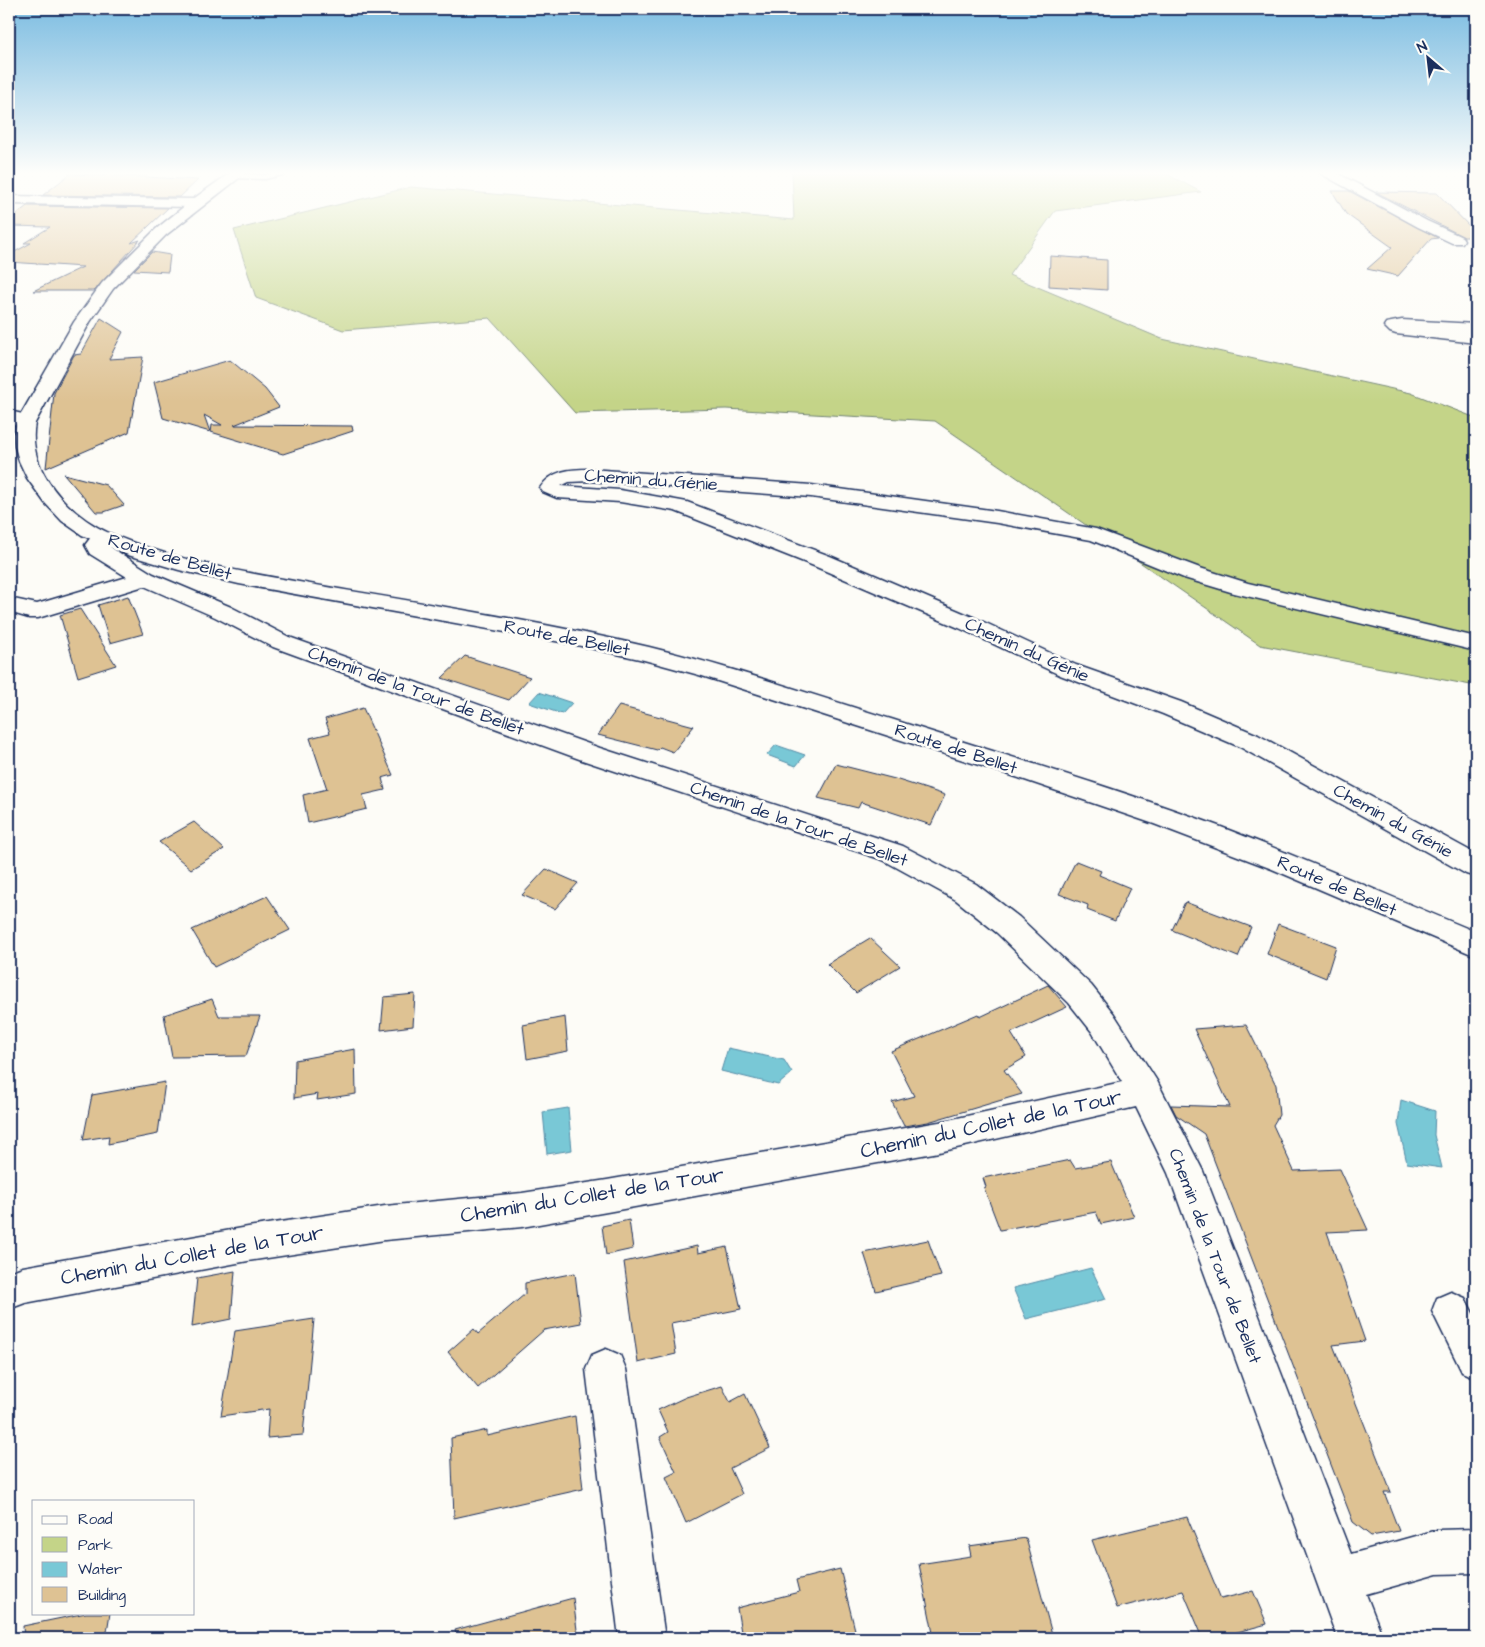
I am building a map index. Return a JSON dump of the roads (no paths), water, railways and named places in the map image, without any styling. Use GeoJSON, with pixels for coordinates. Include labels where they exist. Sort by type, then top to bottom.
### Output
{"type":"FeatureCollection","features":[{"type":"Feature","properties":{"kind":"street","name":"Route de Bellet"},"geometry":{"type":"LineString","coordinates":[[147,248],[113,280],[89,311],[54,375],[31,409],[17,418],[23,433],[26,454],[39,482],[60,508],[84,528],[101,537],[155,556],[211,572],[570,639],[645,654],[722,674],[1158,815],[1254,850],[1476,945]]}},
{"type":"Feature","properties":{"kind":"street"},"geometry":{"type":"LineString","coordinates":[[1476,329],[1392,326],[1402,330],[1476,338]]}},
{"type":"Feature","properties":{"kind":"street","name":"Chemin du Génie"},"geometry":{"type":"LineString","coordinates":[[1476,644],[1242,588],[1192,573],[1096,535],[997,517],[812,491],[590,475],[566,476],[552,482],[550,488],[557,492],[620,496],[680,506],[822,561],[967,623],[1068,670],[1172,708],[1227,731],[1476,867]]}},
{"type":"Feature","properties":{"kind":"street","name":"Chemin de la Tour de Bellet"},"geometry":{"type":"LineString","coordinates":[[101,537],[96,545],[98,550],[145,579],[222,612],[281,642],[591,754],[893,853],[966,892],[1021,937],[1063,977],[1103,1023],[1145,1091],[1185,1171],[1360,1638]]}},
{"type":"Feature","properties":{"kind":"street"},"geometry":{"type":"LineString","coordinates":[[9,605],[29,611],[38,611],[145,579]]}},
{"type":"Feature","properties":{"kind":"street","name":"Chemin du Collet de la Tour"},"geometry":{"type":"LineString","coordinates":[[9,1291],[23,1285],[248,1244],[385,1224],[522,1210],[858,1152],[939,1137],[1145,1091]]}},
{"type":"Feature","properties":{"kind":"street"},"geometry":{"type":"LineString","coordinates":[[1451,1311],[1476,1358]]}},
{"type":"Feature","properties":{"kind":"street"},"geometry":{"type":"LineString","coordinates":[[606,1369],[642,1638]]}},
{"type":"Feature","properties":{"kind":"street"},"geometry":{"type":"LineString","coordinates":[[1338,1580],[1437,1552],[1476,1551]]}},
{"type":"Feature","properties":{"kind":"water"},"geometry":{"type":"Polygon","coordinates":[[[539,692],[572,703],[562,714],[529,703],[539,692]]]}},
{"type":"Feature","properties":{"kind":"water"},"geometry":{"type":"Polygon","coordinates":[[[776,745],[805,755],[796,766],[767,755],[776,745]]]}},
{"type":"Feature","properties":{"kind":"water"},"geometry":{"type":"Polygon","coordinates":[[[728,1048],[784,1060],[792,1073],[778,1085],[721,1071],[728,1048]]]}},
{"type":"Feature","properties":{"kind":"water"},"geometry":{"type":"Polygon","coordinates":[[[1401,1100],[1435,1111],[1434,1135],[1442,1168],[1407,1163],[1398,1124],[1401,1100]]]}},
{"type":"Feature","properties":{"kind":"water"},"geometry":{"type":"Polygon","coordinates":[[[568,1108],[572,1150],[547,1154],[543,1112],[568,1108]]]}},
{"type":"Feature","properties":{"kind":"water"},"geometry":{"type":"Polygon","coordinates":[[[1091,1268],[1106,1299],[1026,1319],[1013,1288],[1091,1268]]]}}]}
